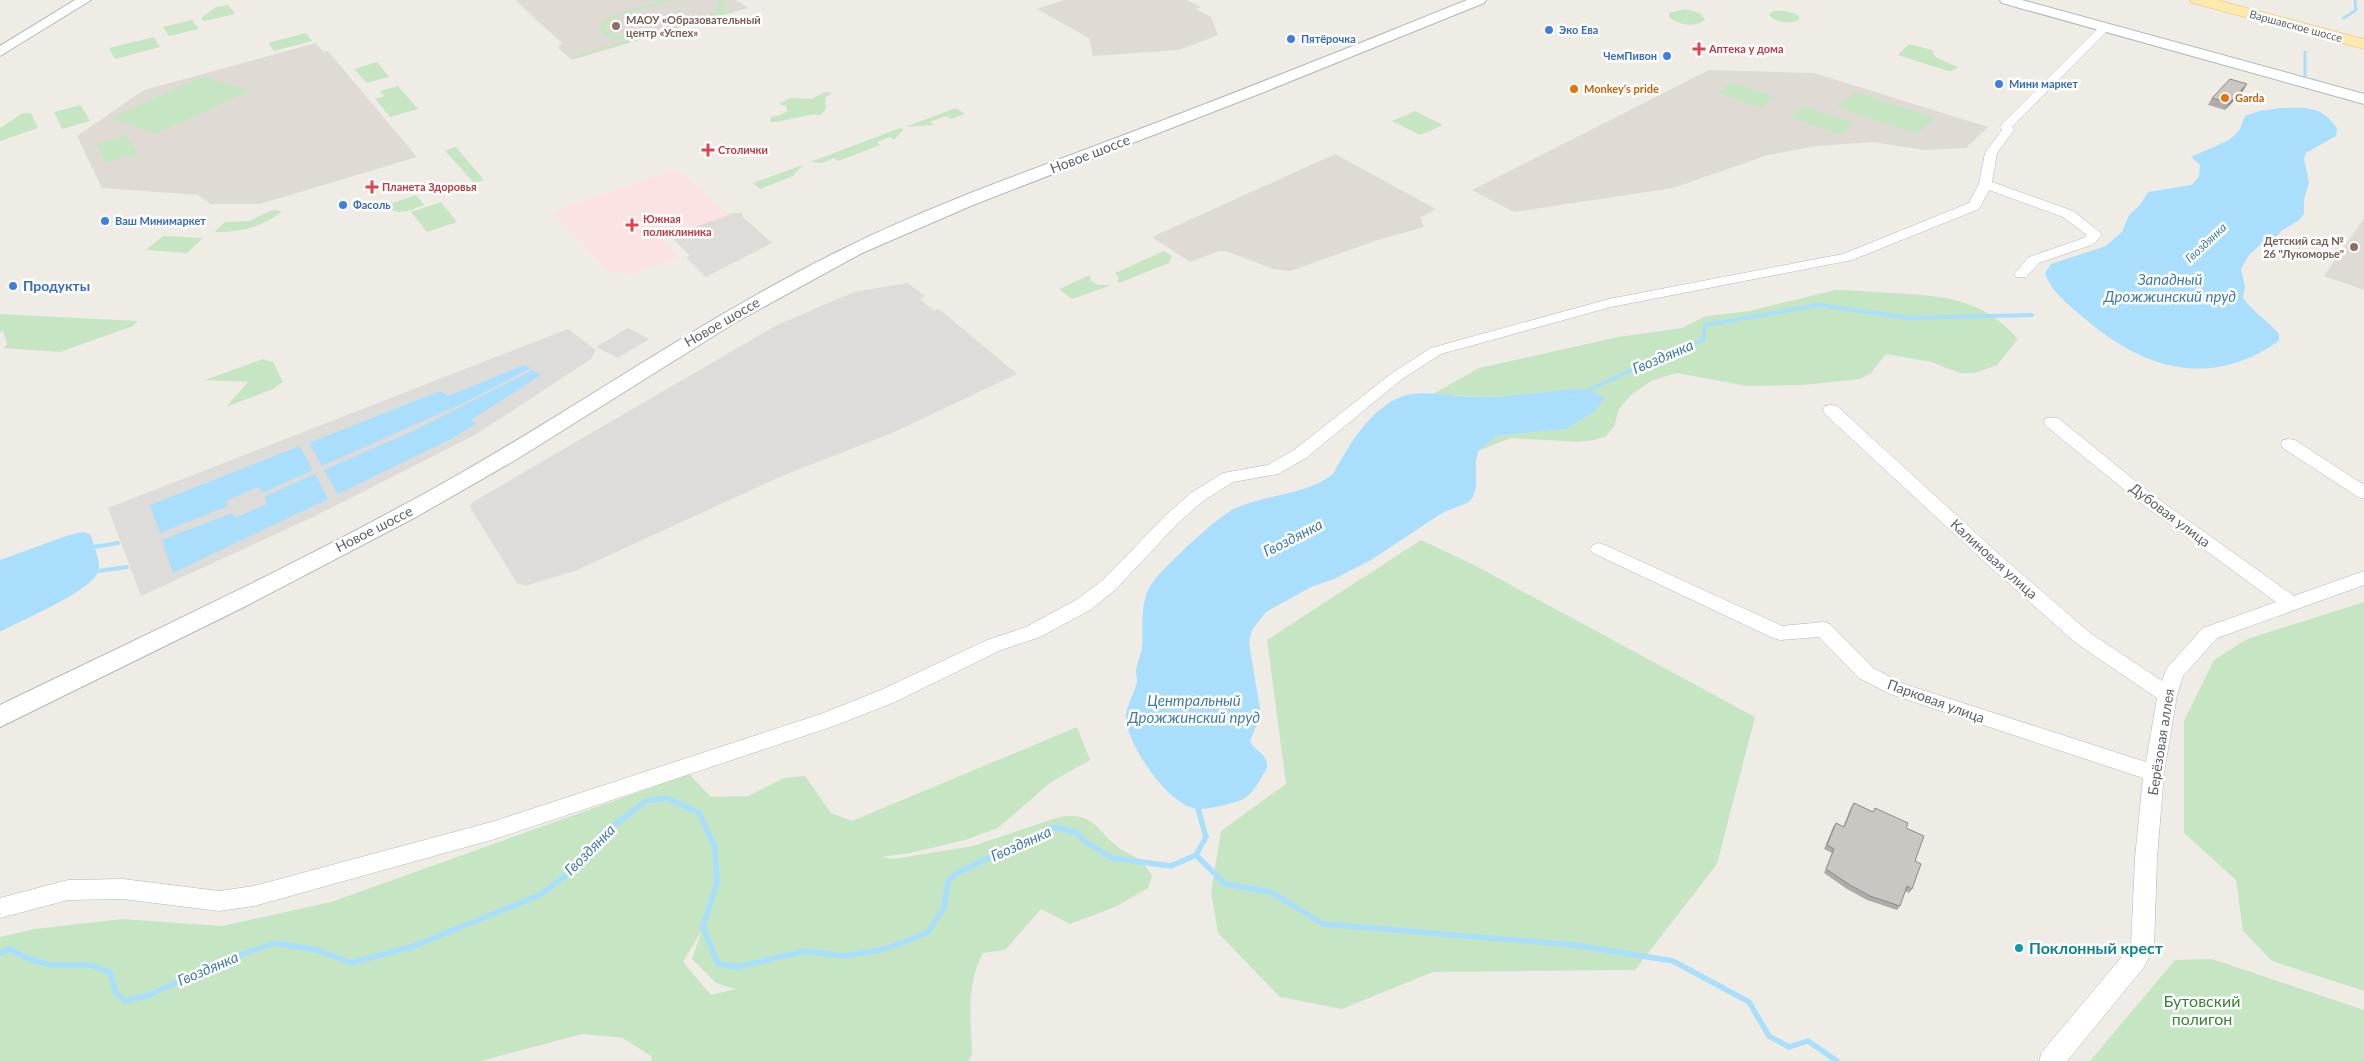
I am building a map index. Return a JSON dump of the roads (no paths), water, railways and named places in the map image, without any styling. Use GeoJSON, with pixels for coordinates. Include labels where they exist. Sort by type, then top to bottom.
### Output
{"type":"FeatureCollection","features":[{"type":"Feature","properties":{"kind":"main road","name":"Варшавское шоссе"},"geometry":{"type":"LineString","coordinates":[[2198,0],[2364,44]]}},
{"type":"Feature","properties":{"kind":"main road","name":"Варшавское шоссе"},"geometry":{"type":"LineString","coordinates":[[2234,0],[2364,34]]}},
{"type":"Feature","properties":{"kind":"street"},"geometry":{"type":"LineString","coordinates":[[0,52],[84,0]]}},
{"type":"Feature","properties":{"kind":"street","name":"Новое шоссе"},"geometry":{"type":"LineString","coordinates":[[0,717],[414,508],[523,445],[716,325],[845,255],[898,229],[1276,82],[1479,0]]}},
{"type":"Feature","properties":{"kind":"street"},"geometry":{"type":"LineString","coordinates":[[2007,0],[2364,99]]}},
{"type":"Feature","properties":{"kind":"street"},"geometry":{"type":"LineString","coordinates":[[0,908],[68,890],[123,889],[220,901],[254,896],[495,830],[827,720],[888,696],[994,645],[1033,632],[1083,605],[1109,585],[1172,519],[1198,498],[1229,477],[1272,470],[1300,454],[1397,376],[1436,351],[1610,303],[1848,257],[1974,206],[1985,184],[1991,153],[2008,130],[2006,127],[2105,27]]}},
{"type":"Feature","properties":{"kind":"street"},"geometry":{"type":"LineString","coordinates":[[1985,184],[2068,214],[2095,234],[2089,241],[2034,260],[2021,274]]}},
{"type":"Feature","properties":{"kind":"street","name":"Калиновая улица"},"geometry":{"type":"LineString","coordinates":[[1831,410],[1994,560],[2084,638],[2167,696]]}},
{"type":"Feature","properties":{"kind":"street","name":"Дубовая улица"},"geometry":{"type":"LineString","coordinates":[[2052,422],[2148,500],[2291,603]]}},
{"type":"Feature","properties":{"kind":"street"},"geometry":{"type":"LineString","coordinates":[[2289,444],[2364,493]]}},
{"type":"Feature","properties":{"kind":"street","name":"Парковая улица"},"geometry":{"type":"LineString","coordinates":[[1599,549],[1780,633],[1824,629],[1866,672],[1897,689],[2093,755],[2154,773]]}},
{"type":"Feature","properties":{"kind":"street","name":"Берёзовая аллея"},"geometry":{"type":"LineString","coordinates":[[2051,1061],[2136,959],[2142,947],[2146,858],[2154,773],[2167,696],[2174,673],[2210,633],[2364,578]]}},
{"type":"Feature","properties":{"kind":"water","name":"Западный Дрожжинский пруд"},"geometry":{"type":"Polygon","coordinates":[[[2280,108],[2312,109],[2325,115],[2337,128],[2336,136],[2306,153],[2304,159],[2309,182],[2304,200],[2304,214],[2298,221],[2281,231],[2272,242],[2260,245],[2249,255],[2241,269],[2245,287],[2243,298],[2279,334],[2279,341],[2253,356],[2228,365],[2203,369],[2178,367],[2154,361],[2130,350],[2107,336],[2061,298],[2045,273],[2051,264],[2106,246],[2122,232],[2129,215],[2140,205],[2148,192],[2192,185],[2199,176],[2200,165],[2191,157],[2229,140],[2239,131],[2245,116],[2259,111],[2280,108]]]}},
{"type":"Feature","properties":{"kind":"water"},"geometry":{"type":"Polygon","coordinates":[[[524,365],[531,368],[466,402],[322,466],[309,443],[440,391],[448,396],[524,365]]]}},
{"type":"Feature","properties":{"kind":"water"},"geometry":{"type":"Polygon","coordinates":[[[533,370],[541,375],[471,420],[477,423],[453,438],[338,494],[324,470],[413,431],[533,370]]]}},
{"type":"Feature","properties":{"kind":"water","name":"Центральный Дрожжинский пруд"},"geometry":{"type":"Polygon","coordinates":[[[1570,389],[1586,390],[1605,397],[1594,412],[1566,429],[1497,436],[1478,451],[1476,487],[1473,497],[1469,502],[1442,513],[1371,560],[1334,579],[1311,587],[1266,612],[1252,630],[1249,643],[1261,715],[1250,741],[1266,759],[1267,768],[1249,795],[1229,804],[1197,809],[1186,805],[1163,787],[1152,774],[1135,746],[1129,732],[1126,716],[1137,681],[1136,670],[1142,648],[1143,612],[1146,595],[1155,579],[1181,552],[1216,521],[1234,509],[1259,500],[1310,487],[1333,474],[1346,451],[1370,418],[1380,409],[1403,396],[1429,393],[1491,397],[1570,389]]]}},
{"type":"Feature","properties":{"kind":"water"},"geometry":{"type":"Polygon","coordinates":[[[300,446],[313,470],[262,493],[258,487],[226,501],[228,506],[160,533],[150,505],[300,446]]]}},
{"type":"Feature","properties":{"kind":"water"},"geometry":{"type":"Polygon","coordinates":[[[315,474],[328,499],[173,573],[162,540],[232,513],[235,518],[267,504],[264,497],[315,474]]]}},
{"type":"Feature","properties":{"kind":"water"},"geometry":{"type":"Polygon","coordinates":[[[84,532],[91,535],[97,556],[99,569],[95,577],[71,595],[0,632],[0,560],[69,535],[84,532]]]}},
{"type":"Feature","properties":{"kind":"waterway","name":"Гвоздянка"},"geometry":{"type":"LineString","coordinates":[[2344,18],[2356,10],[2355,0]]}},
{"type":"Feature","properties":{"kind":"waterway","name":"Гвоздянка"},"geometry":{"type":"LineString","coordinates":[[2305,52],[2305,77]]}},
{"type":"Feature","properties":{"kind":"waterway","name":"Гвоздянка"},"geometry":{"type":"LineString","coordinates":[[1581,394],[1660,356],[1703,340],[1705,325],[1820,305],[1909,318],[2032,315]]}},
{"type":"Feature","properties":{"kind":"waterway"},"geometry":{"type":"LineString","coordinates":[[94,547],[118,543]]}},
{"type":"Feature","properties":{"kind":"waterway"},"geometry":{"type":"LineString","coordinates":[[98,571],[127,567]]}},
{"type":"Feature","properties":{"kind":"waterway","name":"Гвоздянка"},"geometry":{"type":"LineString","coordinates":[[0,953],[10,949],[24,957],[50,965],[90,965],[110,972],[116,993],[125,1001],[150,995],[210,966],[274,943],[317,950],[351,963],[414,946],[540,895],[578,866],[601,835],[646,801],[667,798],[699,813],[715,847],[717,883],[703,927],[718,964],[738,967],[805,951],[843,956],[880,950],[928,932],[944,908],[948,881],[957,873],[1054,827],[1075,832],[1087,843],[1112,858],[1171,866],[1196,855]]}},
{"type":"Feature","properties":{"kind":"waterway","name":"Гвоздянка"},"geometry":{"type":"LineString","coordinates":[[1196,855],[1206,837],[1197,805]]}},
{"type":"Feature","properties":{"kind":"waterway"},"geometry":{"type":"LineString","coordinates":[[1196,855],[1225,884],[1271,892],[1323,924],[1574,945],[1673,961],[1749,1002],[1769,1036],[1789,1047],[1808,1041],[1837,1061]]}},
{"type":"Feature","properties":{"kind":"place","name":"МАОУ «Образовательный центр «Успех»"},"geometry":{"type":"Point","coordinates":[616,26]}},
{"type":"Feature","properties":{"kind":"place","name":"Эко Ева"},"geometry":{"type":"Point","coordinates":[1549,30]}},
{"type":"Feature","properties":{"kind":"place","name":"Пятёрочка"},"geometry":{"type":"Point","coordinates":[1291,39]}},
{"type":"Feature","properties":{"kind":"place","name":"Аптека у дома"},"geometry":{"type":"Point","coordinates":[1699,49]}},
{"type":"Feature","properties":{"kind":"place","name":"ЧемПивон"},"geometry":{"type":"Point","coordinates":[1667,56]}},
{"type":"Feature","properties":{"kind":"place","name":"Мини маркет"},"geometry":{"type":"Point","coordinates":[1999,84]}},
{"type":"Feature","properties":{"kind":"place","name":"Monkey’s pride"},"geometry":{"type":"Point","coordinates":[1574,89]}},
{"type":"Feature","properties":{"kind":"place","name":"Garda"},"geometry":{"type":"Point","coordinates":[2225,98]}},
{"type":"Feature","properties":{"kind":"place","name":"Столички"},"geometry":{"type":"Point","coordinates":[708,150]}},
{"type":"Feature","properties":{"kind":"place","name":"Планета Здоровья"},"geometry":{"type":"Point","coordinates":[372,187]}},
{"type":"Feature","properties":{"kind":"place","name":"Фасоль"},"geometry":{"type":"Point","coordinates":[343,205]}},
{"type":"Feature","properties":{"kind":"place","name":"Ваш Минимаркет"},"geometry":{"type":"Point","coordinates":[105,221]}},
{"type":"Feature","properties":{"kind":"place","name":"Южная поликлиника"},"geometry":{"type":"Point","coordinates":[632,225]}},
{"type":"Feature","properties":{"kind":"place","name":"Детский сад № 26 \"Лукоморье\""},"geometry":{"type":"Point","coordinates":[2354,247]}},
{"type":"Feature","properties":{"kind":"place","name":"Продукты"},"geometry":{"type":"Point","coordinates":[13,286]}},
{"type":"Feature","properties":{"kind":"place","name":"Поклонный крест"},"geometry":{"type":"Point","coordinates":[2019,948]}},
{"type":"Feature","properties":{"kind":"park label","name":"Бутовский полигон"},"geometry":{"type":"Point","coordinates":[2202,1010]}}]}
